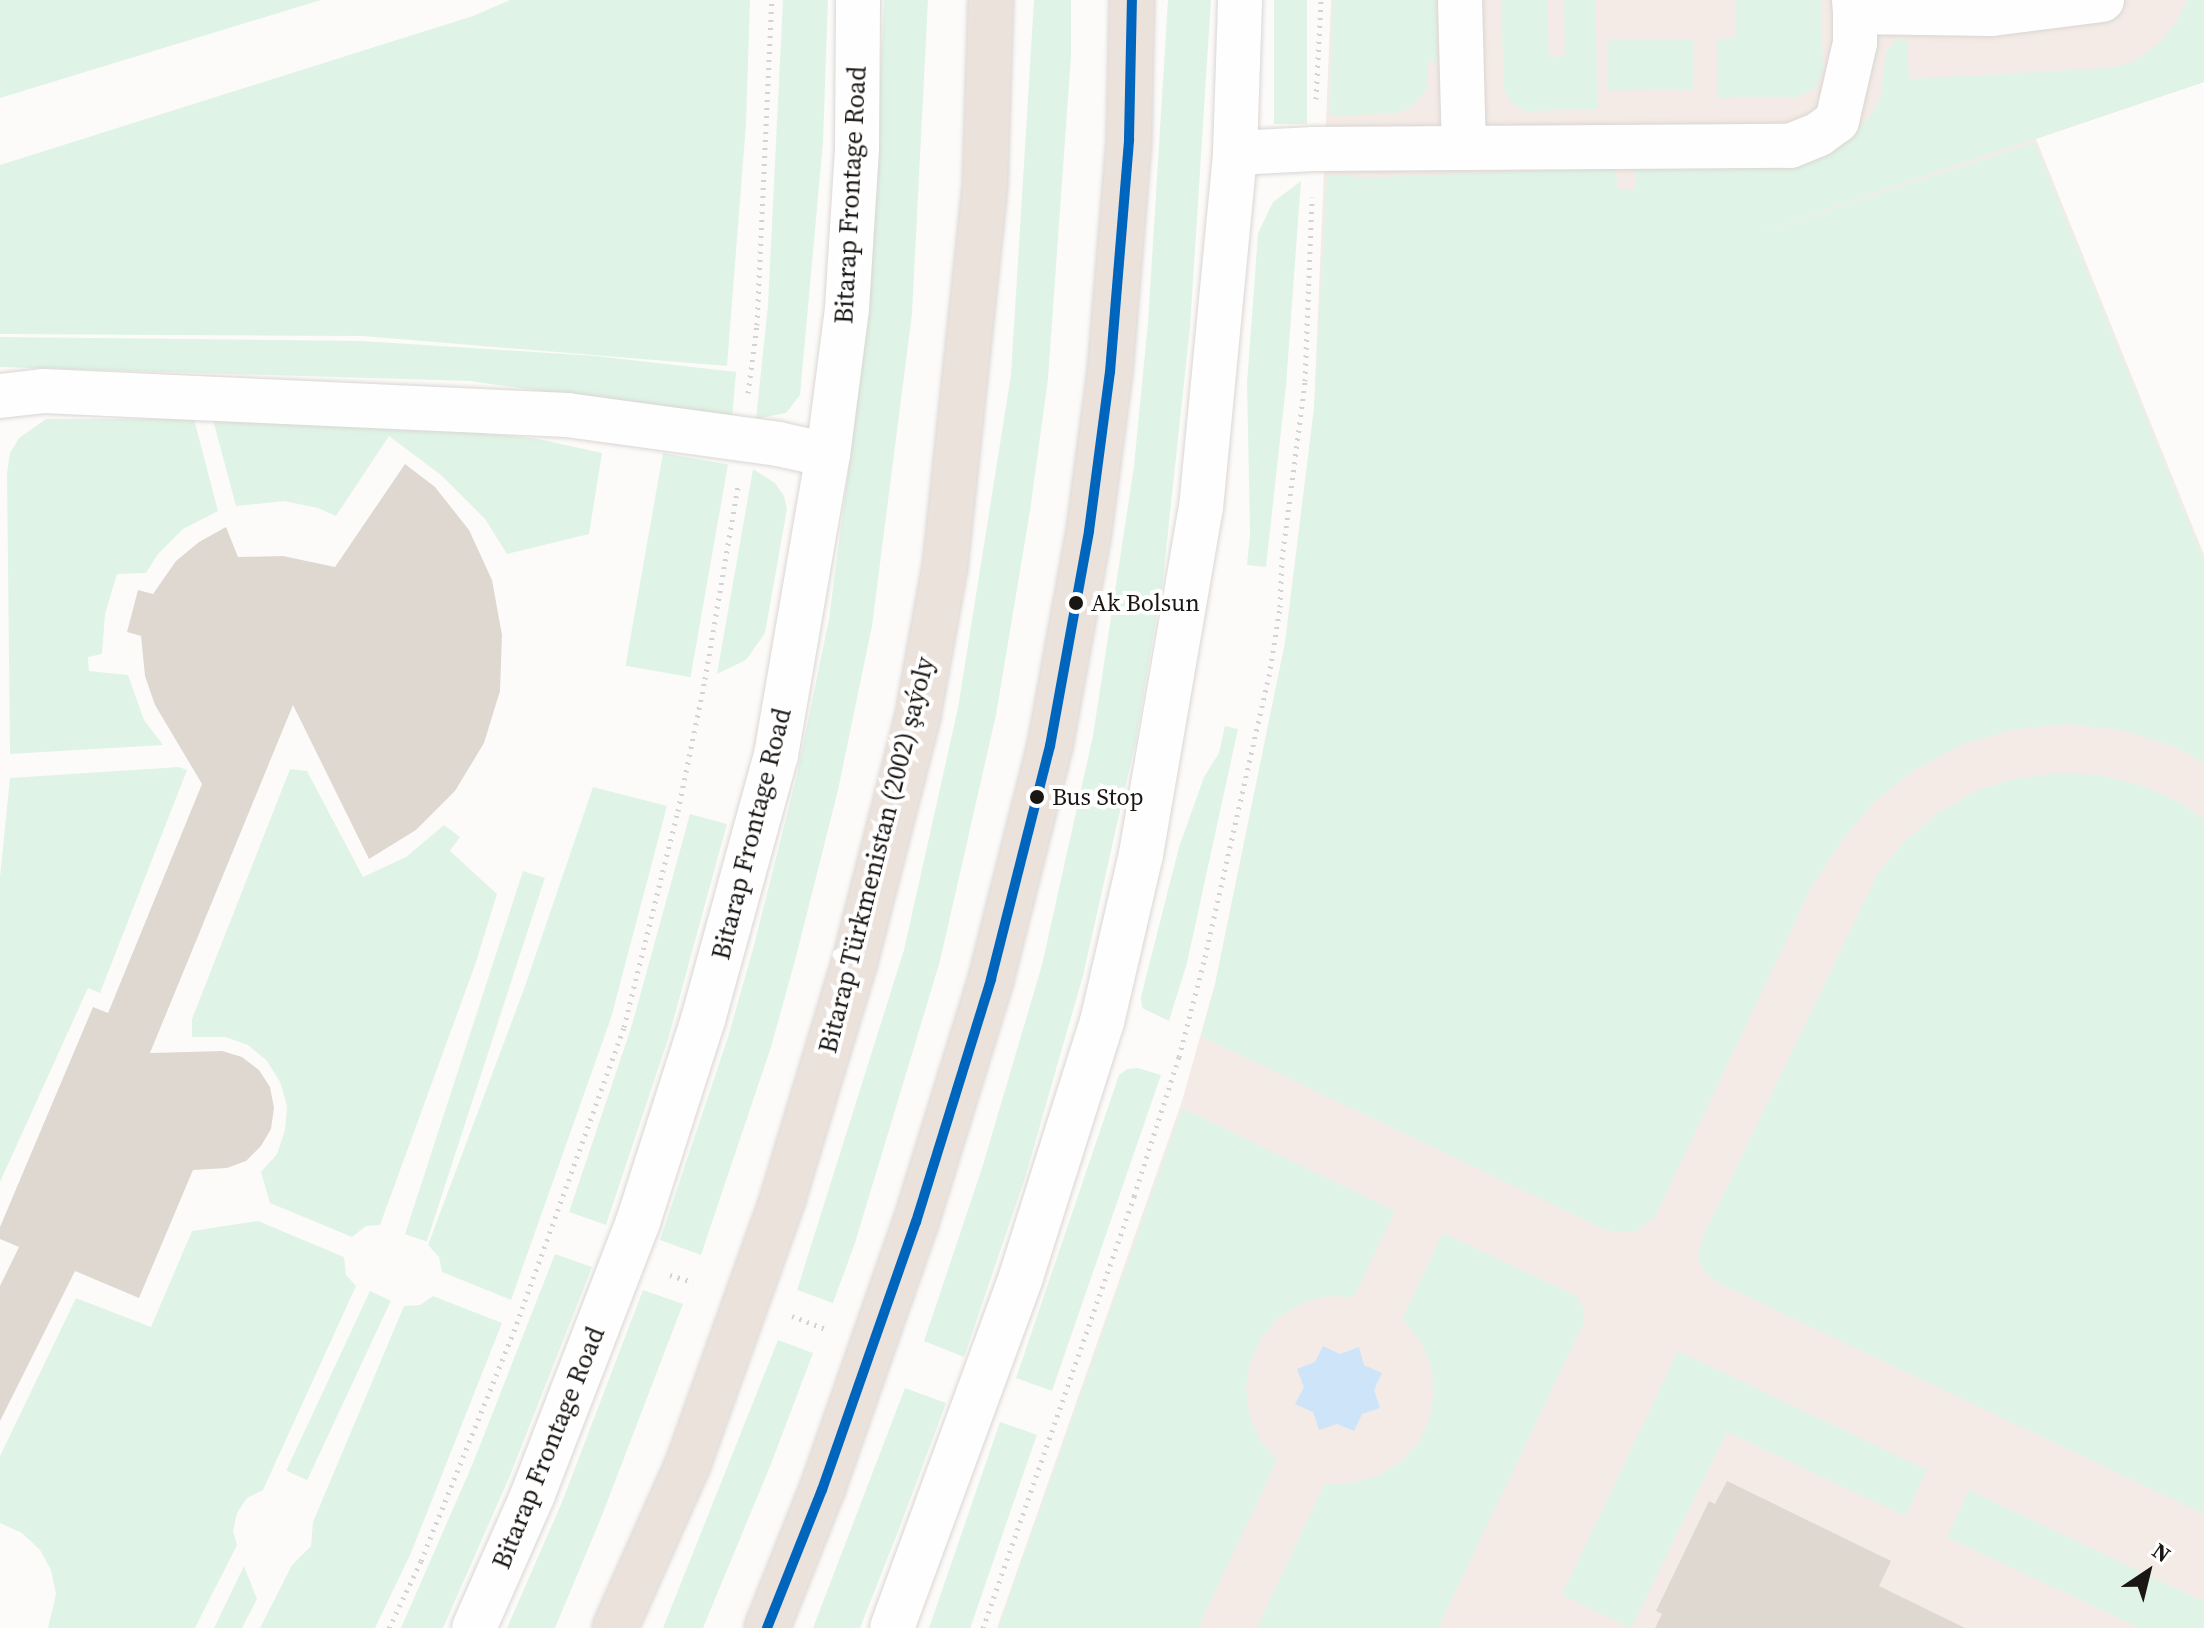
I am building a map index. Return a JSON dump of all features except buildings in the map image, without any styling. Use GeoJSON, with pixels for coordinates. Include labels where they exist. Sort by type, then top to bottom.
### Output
{"type":"FeatureCollection","features":[{"type":"Feature","properties":{"kind":"main road","name":"Bitarap Türkmenistan (2002) şaýoly"},"geometry":{"type":"LineString","coordinates":[[615,1628],[688,1464],[783,1198],[854,965],[918,715],[945,567],[983,202],[991,0]]}},
{"type":"Feature","properties":{"kind":"main road"},"geometry":{"type":"LineString","coordinates":[[767,1628],[822,1490],[916,1222],[991,979],[1050,746],[1089,531],[1110,372],[1129,139],[1132,0]]}},
{"type":"Feature","properties":{"kind":"street","name":"Bitarap Frontage Road"},"geometry":{"type":"LineString","coordinates":[[474,1628],[533,1494],[609,1302],[703,1020],[776,755],[828,455],[847,308],[857,149],[858,0]]}},
{"type":"Feature","properties":{"kind":"street"},"geometry":{"type":"LineString","coordinates":[[892,1628],[1021,1277],[1106,1007],[1141,854],[1201,508],[1235,153],[1240,0]]}},
{"type":"Feature","properties":{"kind":"street"},"geometry":{"type":"LineString","coordinates":[[1460,0],[1464,148]]}},
{"type":"Feature","properties":{"kind":"street"},"geometry":{"type":"LineString","coordinates":[[1235,153],[1314,149],[1790,146],[1819,134],[1837,121],[1855,43],[1855,6],[1992,7],[2102,0]]}},
{"type":"Feature","properties":{"kind":"street"},"geometry":{"type":"LineString","coordinates":[[0,396],[43,391],[567,415],[742,439],[828,455]]}},
{"type":"Feature","properties":{"kind":"path"},"geometry":{"type":"LineString","coordinates":[[389,1628],[474,1433],[624,1027],[648,943],[705,679],[741,468],[757,325],[772,0]]}},
{"type":"Feature","properties":{"kind":"path"},"geometry":{"type":"LineString","coordinates":[[983,1628],[1134,1196],[1179,1057],[1269,676],[1280,607],[1282,559],[1305,381],[1321,0]]}},
{"type":"Feature","properties":{"kind":"path"},"geometry":{"type":"LineString","coordinates":[[787,1315],[824,1328]]}},
{"type":"Feature","properties":{"kind":"shaded area"},"geometry":{"type":"Polygon","coordinates":[[[1331,0],[2204,0],[2204,82],[2036,139],[2204,555],[2204,1628],[997,1628],[1182,1101],[1215,984],[1285,643],[1314,409],[1331,0]]]}},
{"type":"Feature","properties":{"kind":"green space"},"geometry":{"type":"Polygon","coordinates":[[[0,0],[321,0],[0,98],[0,0]]]}},
{"type":"Feature","properties":{"kind":"green space"},"geometry":{"type":"Polygon","coordinates":[[[510,0],[750,0],[746,124],[727,366],[362,336],[0,334],[0,165],[473,16],[510,0]]]}},
{"type":"Feature","properties":{"kind":"green space"},"geometry":{"type":"Polygon","coordinates":[[[783,0],[828,0],[823,142],[800,395],[786,413],[756,419],[768,305],[783,0]]]}},
{"type":"Feature","properties":{"kind":"green space"},"geometry":{"type":"Polygon","coordinates":[[[884,0],[928,0],[912,314],[872,626],[838,790],[796,957],[771,1047],[701,1255],[660,1240],[729,1034],[754,945],[796,779],[829,619],[869,311],[884,0]]]}},
{"type":"Feature","properties":{"kind":"green space"},"geometry":{"type":"Polygon","coordinates":[[[1034,0],[1071,0],[1071,56],[1048,379],[1030,511],[996,715],[940,961],[855,1243],[833,1303],[797,1290],[904,950],[958,708],[1011,375],[1034,0]]]}},
{"type":"Feature","properties":{"kind":"green space"},"geometry":{"type":"Polygon","coordinates":[[[1168,0],[1211,0],[1190,327],[1163,579],[1135,744],[1083,976],[1024,1181],[964,1357],[924,1341],[982,1168],[1042,965],[1093,736],[1134,466],[1148,322],[1168,0]]]}},
{"type":"Feature","properties":{"kind":"green space"},"geometry":{"type":"Polygon","coordinates":[[[1274,0],[1307,0],[1307,124],[1274,124],[1274,0]]]}},
{"type":"Feature","properties":{"kind":"green space"},"geometry":{"type":"Polygon","coordinates":[[[1333,0],[1436,0],[1438,61],[1428,61],[1428,88],[1412,107],[1398,113],[1329,116],[1333,0]]]}},
{"type":"Feature","properties":{"kind":"green space"},"geometry":{"type":"Polygon","coordinates":[[[1501,0],[1547,0],[1549,57],[1565,56],[1564,0],[1595,0],[1598,109],[1525,111],[1512,104],[1504,90],[1501,0]]]}},
{"type":"Feature","properties":{"kind":"green space"},"geometry":{"type":"Polygon","coordinates":[[[1735,0],[1821,0],[1823,72],[1814,89],[1798,97],[1718,98],[1717,39],[1736,38],[1735,0]]]}},
{"type":"Feature","properties":{"kind":"green space"},"geometry":{"type":"Polygon","coordinates":[[[2187,0],[2204,0],[2204,82],[1715,247],[2035,143],[2204,561],[2204,763],[2173,746],[2122,730],[2068,724],[2015,729],[1963,744],[1916,769],[1874,802],[1840,843],[1811,888],[1655,1217],[1634,1232],[1608,1231],[1201,1036],[1215,985],[1285,643],[1314,409],[1327,176],[1354,175],[1355,178],[1604,168],[1605,187],[1606,167],[1616,167],[1617,189],[1635,189],[1635,167],[1813,160],[1852,138],[1868,118],[1880,99],[1886,52],[1896,40],[1907,39],[1909,79],[2111,68],[2135,61],[2160,42],[2176,23],[2187,0]]]}},
{"type":"Feature","properties":{"kind":"green space"},"geometry":{"type":"Polygon","coordinates":[[[1693,39],[1694,89],[1608,90],[1607,41],[1693,39]]]}},
{"type":"Feature","properties":{"kind":"green space"},"geometry":{"type":"Polygon","coordinates":[[[1301,181],[1286,386],[1266,567],[1247,565],[1250,534],[1247,383],[1258,233],[1273,202],[1301,181]]]}},
{"type":"Feature","properties":{"kind":"green space"},"geometry":{"type":"Polygon","coordinates":[[[0,337],[362,341],[596,356],[736,372],[732,418],[470,381],[0,367],[0,337]]]}},
{"type":"Feature","properties":{"kind":"green space"},"geometry":{"type":"Polygon","coordinates":[[[46,419],[194,419],[218,511],[183,529],[158,554],[146,573],[117,574],[105,614],[102,654],[88,657],[89,671],[128,675],[144,720],[163,745],[10,754],[7,473],[10,453],[19,438],[46,419]]]}},
{"type":"Feature","properties":{"kind":"green space"},"geometry":{"type":"Polygon","coordinates":[[[213,420],[402,424],[538,439],[602,453],[589,534],[507,554],[485,519],[441,475],[389,436],[336,516],[318,508],[284,501],[236,506],[213,420]]]}},
{"type":"Feature","properties":{"kind":"green space"},"geometry":{"type":"Polygon","coordinates":[[[663,453],[728,464],[690,677],[625,666],[663,453]]]}},
{"type":"Feature","properties":{"kind":"green space"},"geometry":{"type":"Polygon","coordinates":[[[753,469],[775,483],[784,496],[787,509],[765,633],[746,660],[717,674],[753,469]]]}},
{"type":"Feature","properties":{"kind":"green space"},"geometry":{"type":"Polygon","coordinates":[[[1225,726],[1238,729],[1187,963],[1169,1021],[1142,1008],[1141,997],[1179,847],[1204,777],[1219,753],[1225,726]]]}},
{"type":"Feature","properties":{"kind":"green space"},"geometry":{"type":"Polygon","coordinates":[[[179,767],[187,770],[100,993],[88,988],[0,1182],[0,877],[10,778],[179,767]]]}},
{"type":"Feature","properties":{"kind":"green space"},"geometry":{"type":"Polygon","coordinates":[[[290,769],[307,771],[363,877],[406,857],[444,825],[460,837],[450,851],[497,894],[475,965],[380,1225],[366,1226],[352,1237],[270,1203],[261,1172],[277,1154],[285,1130],[287,1106],[280,1082],[267,1061],[248,1045],[225,1037],[192,1037],[192,1019],[290,769]]]}},
{"type":"Feature","properties":{"kind":"green space"},"geometry":{"type":"Polygon","coordinates":[[[2057,773],[2099,775],[2140,785],[2179,802],[2204,819],[2204,1514],[1719,1283],[1706,1274],[1698,1257],[1702,1239],[1878,873],[1905,841],[1937,814],[1974,792],[2014,779],[2057,773]]]}},
{"type":"Feature","properties":{"kind":"green space"},"geometry":{"type":"Polygon","coordinates":[[[593,787],[667,806],[611,1018],[511,1300],[442,1272],[439,1257],[428,1245],[524,989],[593,787]]]}},
{"type":"Feature","properties":{"kind":"green space"},"geometry":{"type":"Polygon","coordinates":[[[690,814],[727,824],[669,1036],[606,1225],[569,1212],[632,1025],[690,814]]]}},
{"type":"Feature","properties":{"kind":"green space"},"geometry":{"type":"Polygon","coordinates":[[[523,871],[545,878],[427,1241],[405,1234],[523,871]]]}},
{"type":"Feature","properties":{"kind":"green space"},"geometry":{"type":"Polygon","coordinates":[[[1138,1068],[1161,1075],[1052,1391],[1016,1378],[1119,1075],[1127,1069],[1138,1068]]]}},
{"type":"Feature","properties":{"kind":"green space"},"geometry":{"type":"Polygon","coordinates":[[[1182,1108],[1395,1211],[1354,1297],[1328,1296],[1302,1303],[1279,1317],[1261,1338],[1250,1362],[1246,1388],[1249,1415],[1260,1440],[1277,1460],[1198,1628],[998,1628],[1182,1108]]]}},
{"type":"Feature","properties":{"kind":"green space"},"geometry":{"type":"Polygon","coordinates":[[[258,1221],[344,1257],[346,1275],[356,1286],[263,1490],[247,1498],[237,1513],[233,1531],[237,1545],[195,1628],[48,1628],[56,1594],[51,1570],[40,1550],[22,1533],[0,1523],[0,1456],[76,1298],[151,1327],[192,1231],[258,1221]]]}},
{"type":"Feature","properties":{"kind":"green space"},"geometry":{"type":"Polygon","coordinates":[[[1443,1233],[1576,1296],[1584,1308],[1584,1322],[1438,1628],[1257,1628],[1325,1483],[1352,1483],[1378,1476],[1401,1462],[1419,1442],[1430,1418],[1434,1392],[1431,1365],[1420,1340],[1402,1319],[1443,1233]]]}},
{"type":"Feature","properties":{"kind":"green space"},"geometry":{"type":"Polygon","coordinates":[[[555,1254],[592,1267],[509,1478],[443,1628],[401,1628],[473,1463],[555,1254]]]}},
{"type":"Feature","properties":{"kind":"green space"},"geometry":{"type":"Polygon","coordinates":[[[643,1290],[683,1304],[601,1518],[555,1628],[507,1628],[562,1502],[643,1290]]]}},
{"type":"Feature","properties":{"kind":"green space"},"geometry":{"type":"Polygon","coordinates":[[[370,1291],[391,1301],[307,1480],[286,1470],[370,1291]]]}},
{"type":"Feature","properties":{"kind":"green space"},"geometry":{"type":"Polygon","coordinates":[[[433,1296],[502,1323],[411,1553],[375,1628],[260,1628],[292,1565],[311,1546],[313,1522],[404,1306],[420,1305],[433,1296]]]}},
{"type":"Feature","properties":{"kind":"green space"},"geometry":{"type":"Polygon","coordinates":[[[778,1340],[813,1353],[771,1464],[703,1628],[663,1628],[778,1340]]]}},
{"type":"Feature","properties":{"kind":"green space"},"geometry":{"type":"Polygon","coordinates":[[[1678,1351],[1927,1470],[1905,1516],[1727,1432],[1631,1628],[1562,1595],[1678,1351]]]}},
{"type":"Feature","properties":{"kind":"green space"},"geometry":{"type":"Polygon","coordinates":[[[905,1388],[946,1403],[899,1529],[860,1628],[813,1628],[905,1388]]]}},
{"type":"Feature","properties":{"kind":"green space"},"geometry":{"type":"Polygon","coordinates":[[[1000,1422],[1037,1435],[970,1628],[929,1628],[1000,1422]]]}},
{"type":"Feature","properties":{"kind":"green space"},"geometry":{"type":"Polygon","coordinates":[[[1969,1490],[2204,1602],[2204,1628],[2140,1628],[1947,1537],[1969,1490]]]}},
{"type":"Feature","properties":{"kind":"green space"},"geometry":{"type":"Polygon","coordinates":[[[244,1566],[257,1599],[242,1628],[214,1628],[244,1566]]]}},
{"type":"Feature","properties":{"kind":"water"},"geometry":{"type":"Polygon","coordinates":[[[1323,1346],[1340,1354],[1359,1347],[1364,1365],[1382,1373],[1374,1390],[1380,1408],[1362,1414],[1354,1431],[1337,1424],[1319,1430],[1313,1412],[1295,1404],[1304,1387],[1297,1369],[1315,1362],[1323,1346]]]}},
{"type":"Feature","properties":{"kind":"transit line"},"geometry":{"type":"LineString","coordinates":[[767,1628],[822,1490],[916,1222],[991,979],[1050,746],[1089,531],[1110,372],[1129,139],[1132,0]]}},
{"type":"Feature","properties":{"kind":"place","name":"Ak Bolsun"},"geometry":{"type":"Point","coordinates":[1076,603]}},
{"type":"Feature","properties":{"kind":"place","name":"Bus Stop"},"geometry":{"type":"Point","coordinates":[1037,797]}}]}
